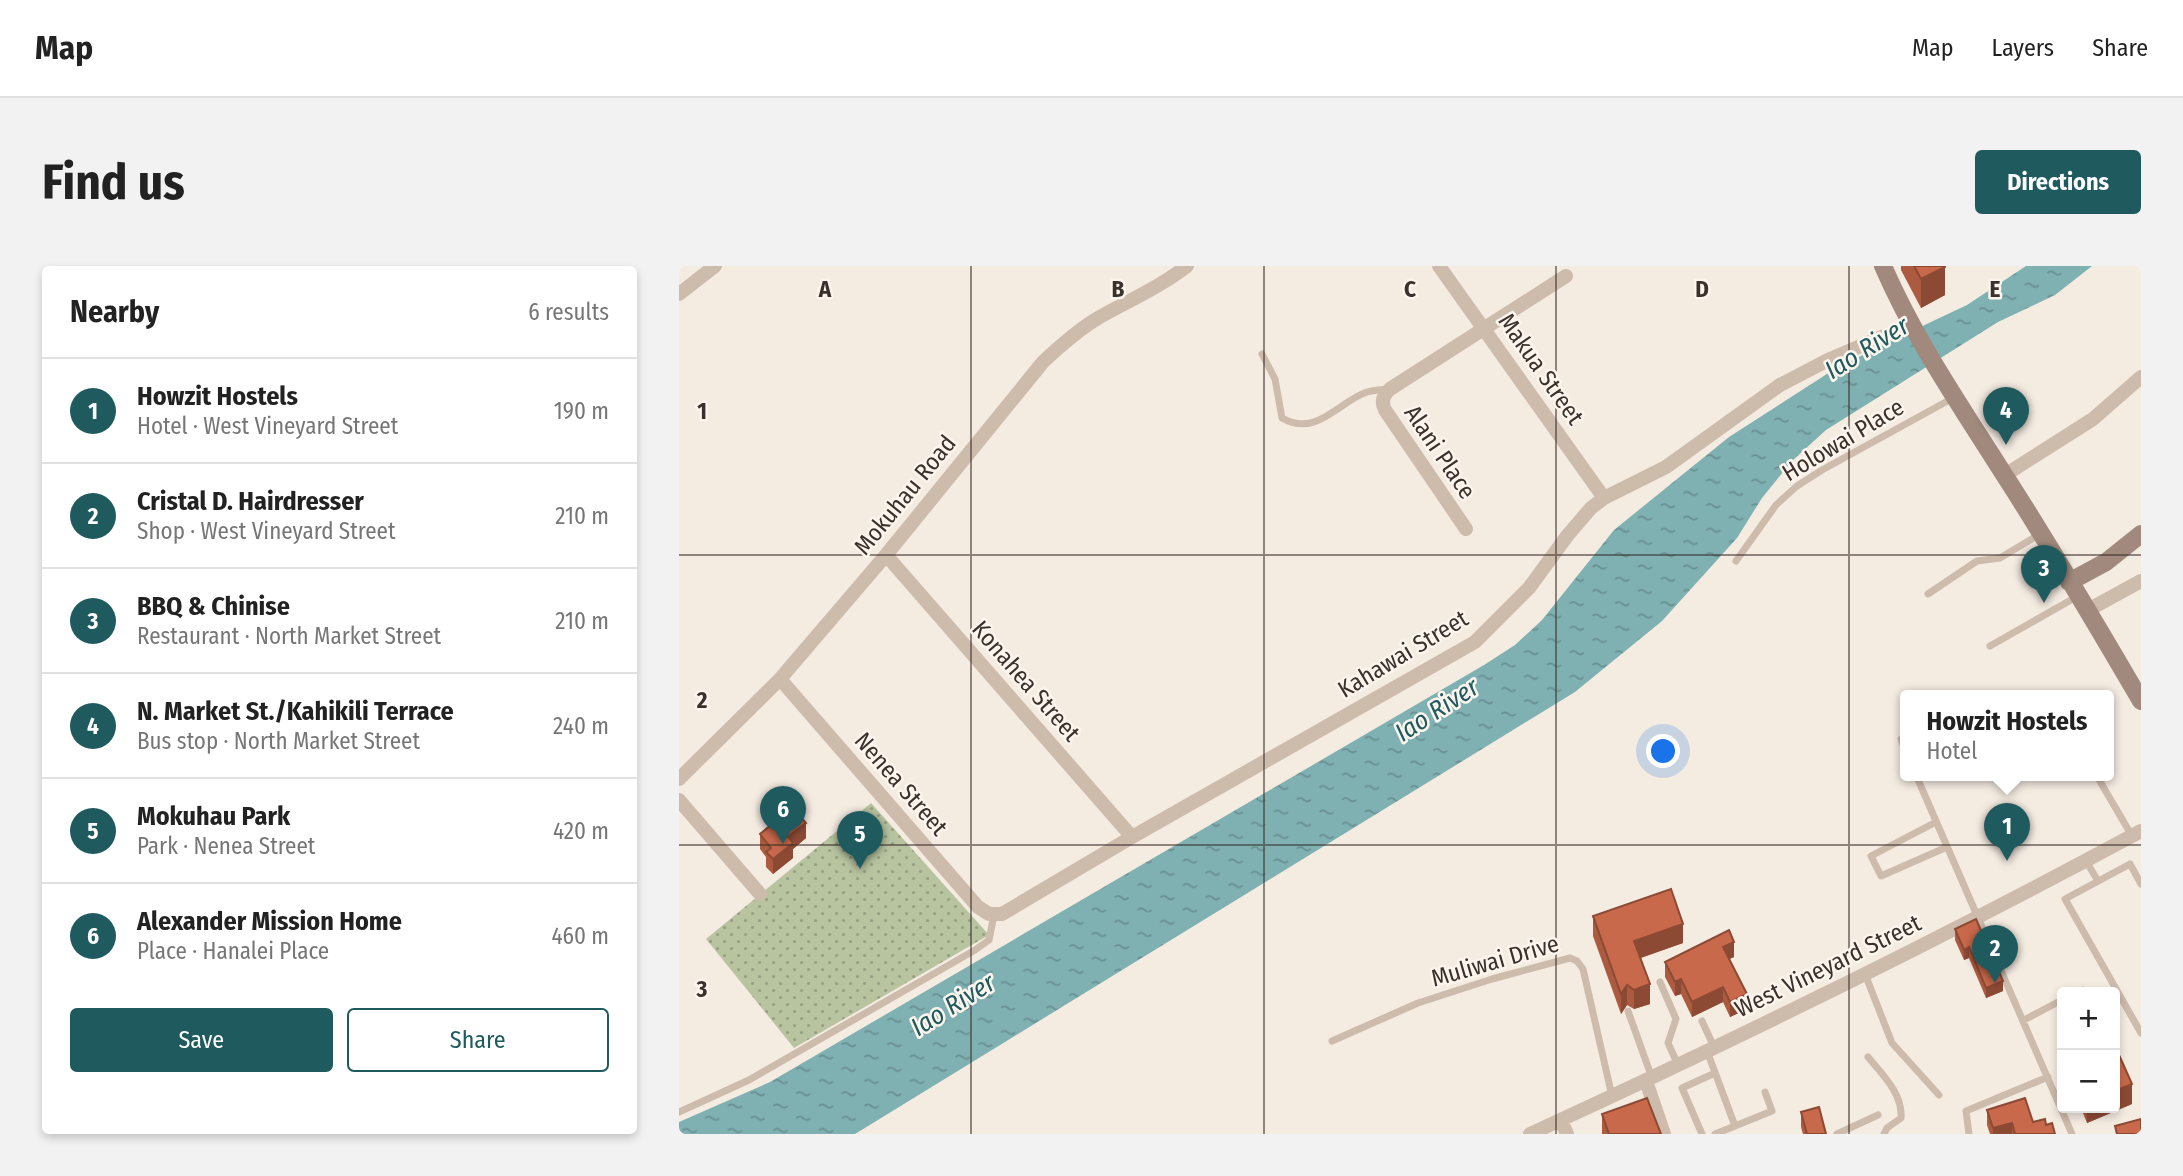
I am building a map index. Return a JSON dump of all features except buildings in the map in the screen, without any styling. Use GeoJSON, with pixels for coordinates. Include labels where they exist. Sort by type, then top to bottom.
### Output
{"type":"FeatureCollection","features":[{"type":"Feature","properties":{"kind":"street"},"geometry":{"type":"LineString","coordinates":[[679,294],[715,266]]}},
{"type":"Feature","properties":{"kind":"street","name":"Mokuhau Road"},"geometry":{"type":"LineString","coordinates":[[679,779],[780,679],[887,555],[1043,362],[1068,339],[1096,319],[1169,279],[1187,266]]}},
{"type":"Feature","properties":{"kind":"street","name":"Makua Street"},"geometry":{"type":"LineString","coordinates":[[1439,266],[1604,498]]}},
{"type":"Feature","properties":{"kind":"street"},"geometry":{"type":"LineString","coordinates":[[1882,266],[1910,325],[1934,366],[2005,475],[2141,701]]}},
{"type":"Feature","properties":{"kind":"street"},"geometry":{"type":"LineString","coordinates":[[1387,393],[1484,327],[1566,276]]}},
{"type":"Feature","properties":{"kind":"street","name":"Kahawai Street"},"geometry":{"type":"LineString","coordinates":[[993,915],[1009,910],[1132,836],[1475,642],[1529,588],[1567,536],[1591,508],[1604,498],[1666,467],[1780,385],[1828,360],[1910,325]]}},
{"type":"Feature","properties":{"kind":"street"},"geometry":{"type":"LineString","coordinates":[[2005,475],[2093,419],[2141,377]]}},
{"type":"Feature","properties":{"kind":"street","name":"Alani Place"},"geometry":{"type":"LineString","coordinates":[[1387,393],[1385,410],[1466,529]]}},
{"type":"Feature","properties":{"kind":"street"},"geometry":{"type":"LineString","coordinates":[[2079,596],[2106,562],[2141,534]]}},
{"type":"Feature","properties":{"kind":"street","name":"Konahea Street"},"geometry":{"type":"LineString","coordinates":[[887,555],[1132,836]]}},
{"type":"Feature","properties":{"kind":"street"},"geometry":{"type":"LineString","coordinates":[[2079,596],[2141,581]]}},
{"type":"Feature","properties":{"kind":"street","name":"Nenea Street"},"geometry":{"type":"LineString","coordinates":[[780,679],[978,907],[993,915]]}},
{"type":"Feature","properties":{"kind":"street"},"geometry":{"type":"LineString","coordinates":[[679,800],[760,894]]}},
{"type":"Feature","properties":{"kind":"street","name":"West Vineyard Street"},"geometry":{"type":"LineString","coordinates":[[1530,1134],[1679,1066],[1978,918],[2137,834]]}},
{"type":"Feature","properties":{"kind":"street"},"geometry":{"type":"LineString","coordinates":[[1649,1080],[1664,1134]]}},
{"type":"Feature","properties":{"kind":"street"},"geometry":{"type":"LineString","coordinates":[[1561,1120],[1567,1134]]}},
{"type":"Feature","properties":{"kind":"lane"},"geometry":{"type":"LineString","coordinates":[[1262,354],[1275,379],[1282,418],[1293,425],[1316,421],[1366,393],[1387,393]]}},
{"type":"Feature","properties":{"kind":"lane","name":"Holowai Place"},"geometry":{"type":"LineString","coordinates":[[1736,561],[1776,505],[1797,486],[1954,398]]}},
{"type":"Feature","properties":{"kind":"lane"},"geometry":{"type":"LineString","coordinates":[[1928,594],[1977,561],[2000,558],[2041,534]]}},
{"type":"Feature","properties":{"kind":"lane"},"geometry":{"type":"LineString","coordinates":[[1990,646],[2079,596]]}},
{"type":"Feature","properties":{"kind":"lane"},"geometry":{"type":"LineString","coordinates":[[1919,781],[2072,1134]]}},
{"type":"Feature","properties":{"kind":"lane"},"geometry":{"type":"LineString","coordinates":[[2100,781],[2137,834]]}},
{"type":"Feature","properties":{"kind":"lane"},"geometry":{"type":"LineString","coordinates":[[1936,822],[1871,856],[1881,876],[1947,846]]}},
{"type":"Feature","properties":{"kind":"lane"},"geometry":{"type":"LineString","coordinates":[[2086,861],[2098,881]]}},
{"type":"Feature","properties":{"kind":"lane"},"geometry":{"type":"LineString","coordinates":[[2141,884],[2130,864],[2065,899],[2141,1033]]}},
{"type":"Feature","properties":{"kind":"lane"},"geometry":{"type":"LineString","coordinates":[[679,1112],[749,1080],[975,950],[989,940],[993,915]]}},
{"type":"Feature","properties":{"kind":"lane","name":"Muliwai Drive"},"geometry":{"type":"LineString","coordinates":[[1332,1041],[1418,1003],[1569,957],[1577,961],[1583,969],[1612,1097]]}},
{"type":"Feature","properties":{"kind":"lane"},"geometry":{"type":"LineString","coordinates":[[1865,974],[1892,1043],[1939,1095]]}},
{"type":"Feature","properties":{"kind":"lane"},"geometry":{"type":"LineString","coordinates":[[1660,982],[1676,1018],[1668,1043],[1679,1066]]}},
{"type":"Feature","properties":{"kind":"lane"},"geometry":{"type":"LineString","coordinates":[[2024,1020],[2057,1003]]}},
{"type":"Feature","properties":{"kind":"lane"},"geometry":{"type":"LineString","coordinates":[[1628,1011],[1649,1080]]}},
{"type":"Feature","properties":{"kind":"lane"},"geometry":{"type":"LineString","coordinates":[[1702,1021],[1715,1073],[1735,1126]]}},
{"type":"Feature","properties":{"kind":"lane"},"geometry":{"type":"LineString","coordinates":[[1868,1057],[1890,1084],[1902,1108],[1901,1118],[1887,1128],[1884,1134]]}},
{"type":"Feature","properties":{"kind":"lane"},"geometry":{"type":"LineString","coordinates":[[1702,1134],[1682,1088],[1715,1073]]}},
{"type":"Feature","properties":{"kind":"lane"},"geometry":{"type":"LineString","coordinates":[[1969,1134],[1966,1111],[2048,1077]]}},
{"type":"Feature","properties":{"kind":"lane"},"geometry":{"type":"LineString","coordinates":[[1715,1134],[1772,1111],[1765,1092]]}},
{"type":"Feature","properties":{"kind":"lane"},"geometry":{"type":"LineString","coordinates":[[1837,1134],[1878,1115]]}},
{"type":"Feature","properties":{"kind":"green space"},"geometry":{"type":"Polygon","coordinates":[[[871,803],[989,935],[794,1048],[706,939],[871,803]]]}},
{"type":"Feature","properties":{"kind":"water","name":"Iao River"},"geometry":{"type":"Polygon","coordinates":[[[2026,266],[2092,266],[2055,295],[1998,322],[1826,430],[1792,461],[1762,498],[1737,538],[1662,621],[1575,692],[855,1134],[679,1134],[679,1122],[770,1082],[1484,665],[1515,645],[1542,620],[1614,530],[1729,437],[1830,372],[1967,305],[2026,266]]]}},
{"type":"Feature","properties":{"kind":"place","name":"N. Market St./Kahikili Terrace"},"geometry":{"type":"Point","coordinates":[2006,445]}},
{"type":"Feature","properties":{"kind":"place","name":"BBQ & Chinise"},"geometry":{"type":"Point","coordinates":[2044,603]}},
{"type":"Feature","properties":{"kind":"place","name":"Alexander Mission Home"},"geometry":{"type":"Point","coordinates":[783,844]}},
{"type":"Feature","properties":{"kind":"place","name":"Howzit Hostels"},"geometry":{"type":"Point","coordinates":[2007,861]}},
{"type":"Feature","properties":{"kind":"place","name":"Mokuhau Park"},"geometry":{"type":"Point","coordinates":[860,869]}},
{"type":"Feature","properties":{"kind":"place","name":"Cristal D. Hairdresser"},"geometry":{"type":"Point","coordinates":[1995,983]}}]}
